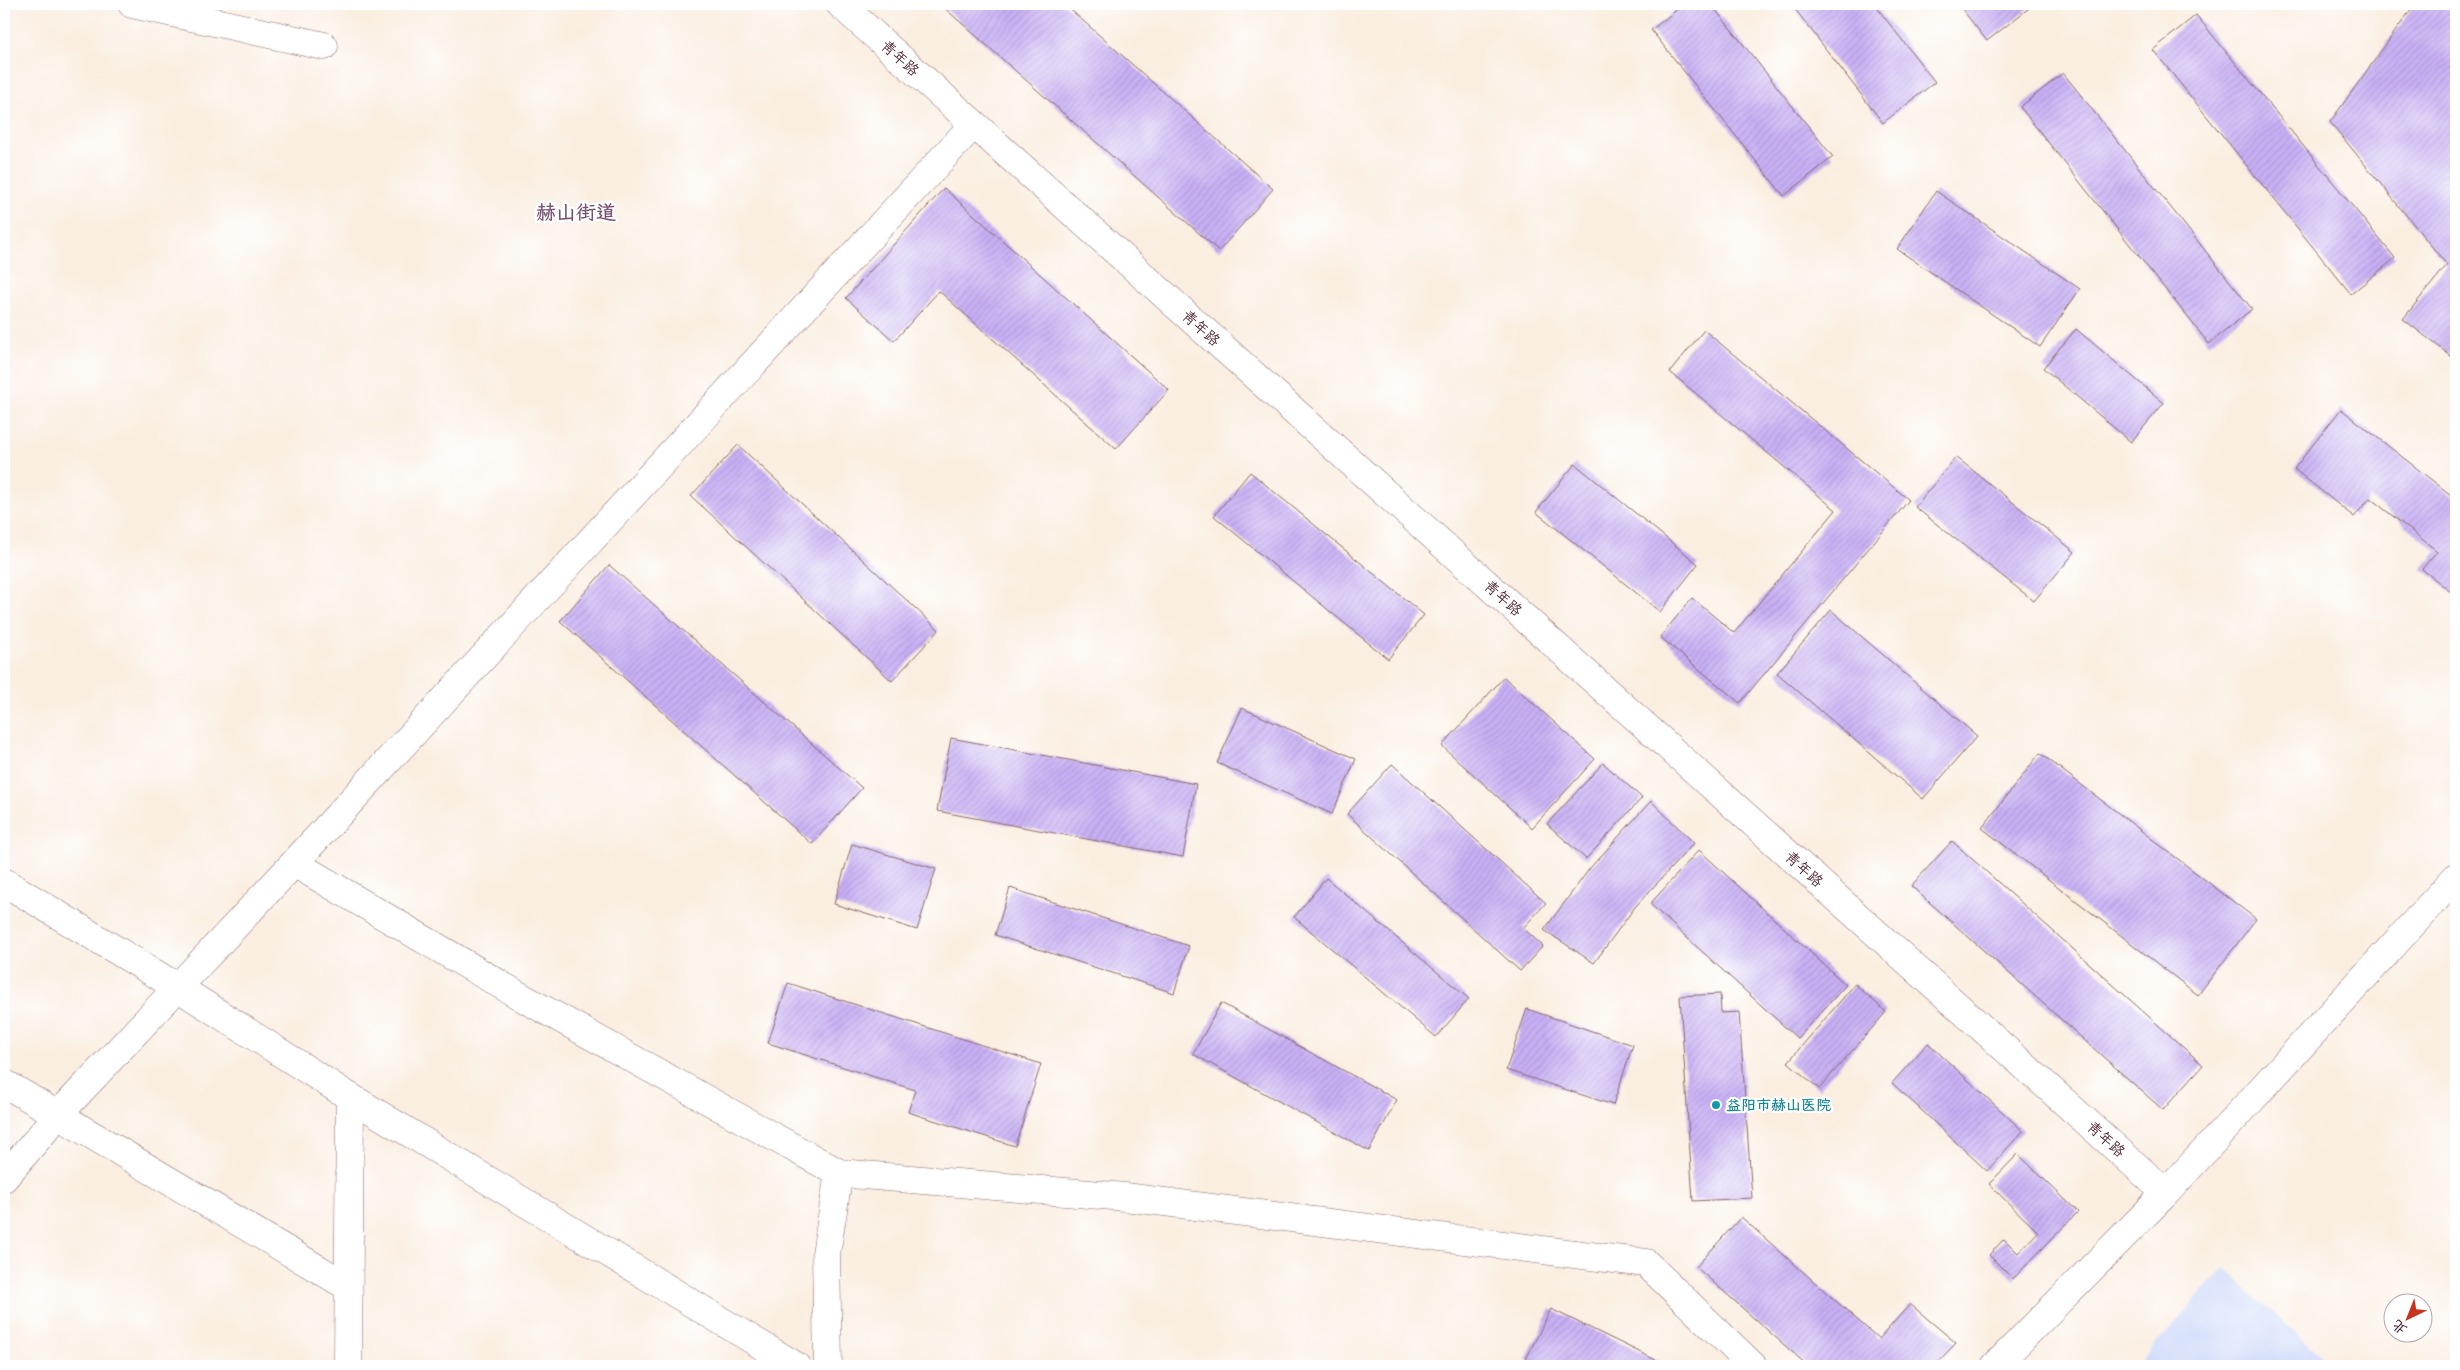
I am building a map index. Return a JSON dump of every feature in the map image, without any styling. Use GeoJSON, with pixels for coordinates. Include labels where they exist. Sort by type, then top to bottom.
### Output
{"type":"FeatureCollection","features":[{"type":"Feature","properties":{"kind":"street"},"geometry":{"type":"LineString","coordinates":[[132,4],[209,12],[324,46]]}},
{"type":"Feature","properties":{"kind":"street","name":"青年路"},"geometry":{"type":"LineString","coordinates":[[840,4],[2166,1193]]}},
{"type":"Feature","properties":{"kind":"street"},"geometry":{"type":"LineString","coordinates":[[4,1178],[58,1115],[294,863],[974,124]]}},
{"type":"Feature","properties":{"kind":"street"},"geometry":{"type":"LineString","coordinates":[[294,863],[526,999],[839,1174],[1125,1197],[1646,1263],[1753,1366]]}},
{"type":"Feature","properties":{"kind":"street"},"geometry":{"type":"LineString","coordinates":[[1995,1366],[2166,1193],[2456,876]]}},
{"type":"Feature","properties":{"kind":"street"},"geometry":{"type":"LineString","coordinates":[[4,882],[177,987],[350,1097],[796,1366]]}},
{"type":"Feature","properties":{"kind":"street"},"geometry":{"type":"LineString","coordinates":[[4,1083],[347,1286]]}},
{"type":"Feature","properties":{"kind":"street"},"geometry":{"type":"LineString","coordinates":[[348,1366],[347,1286],[350,1097]]}},
{"type":"Feature","properties":{"kind":"street"},"geometry":{"type":"LineString","coordinates":[[828,1366],[826,1254],[839,1174]]}},
{"type":"Feature","properties":{"kind":"shaded area"},"geometry":{"type":"Polygon","coordinates":[[[2224,1268],[2332,1366],[2137,1366],[2224,1268]]]}},
{"type":"Feature","properties":{"kind":"building"},"geometry":{"type":"Polygon","coordinates":[[[940,4],[1064,4],[1273,189],[1219,251],[940,4]]]}},
{"type":"Feature","properties":{"kind":"building"},"geometry":{"type":"Polygon","coordinates":[[[1684,4],[1711,4],[1833,157],[1784,196],[1651,30],[1684,4]]]}},
{"type":"Feature","properties":{"kind":"building"},"geometry":{"type":"Polygon","coordinates":[[[1791,4],[1874,4],[1935,82],[1883,123],[1791,4]]]}},
{"type":"Feature","properties":{"kind":"building"},"geometry":{"type":"Polygon","coordinates":[[[1958,4],[2034,4],[1987,41],[1958,4]]]}},
{"type":"Feature","properties":{"kind":"building"},"geometry":{"type":"Polygon","coordinates":[[[2415,4],[2456,4],[2456,360],[2403,319],[2447,265],[2330,122],[2415,4]]]}},
{"type":"Feature","properties":{"kind":"building"},"geometry":{"type":"Polygon","coordinates":[[[2196,15],[2395,258],[2351,294],[2153,50],[2196,15]]]}},
{"type":"Feature","properties":{"kind":"building"},"geometry":{"type":"Polygon","coordinates":[[[2063,73],[2252,309],[2209,344],[2020,107],[2063,73]]]}},
{"type":"Feature","properties":{"kind":"building"},"geometry":{"type":"Polygon","coordinates":[[[944,188],[1169,390],[1116,449],[939,291],[894,341],[846,298],[944,188]]]}},
{"type":"Feature","properties":{"kind":"building"},"geometry":{"type":"Polygon","coordinates":[[[1936,191],[2080,289],[2040,347],[1897,249],[1936,191]]]}},
{"type":"Feature","properties":{"kind":"building"},"geometry":{"type":"Polygon","coordinates":[[[2076,329],[2164,403],[2131,442],[2043,368],[2076,329]]]}},
{"type":"Feature","properties":{"kind":"building"},"geometry":{"type":"Polygon","coordinates":[[[1704,330],[1909,500],[1740,703],[1660,637],[1692,598],[1734,633],[1836,510],[1670,372],[1704,330]]]}},
{"type":"Feature","properties":{"kind":"building"},"geometry":{"type":"Polygon","coordinates":[[[2341,409],[2456,499],[2456,596],[2422,569],[2437,551],[2370,498],[2354,517],[2294,469],[2341,409]]]}},
{"type":"Feature","properties":{"kind":"building"},"geometry":{"type":"Polygon","coordinates":[[[738,445],[939,630],[892,681],[691,496],[738,445]]]}},
{"type":"Feature","properties":{"kind":"building"},"geometry":{"type":"Polygon","coordinates":[[[1956,457],[2075,552],[2034,601],[1915,507],[1956,457]]]}},
{"type":"Feature","properties":{"kind":"building"},"geometry":{"type":"Polygon","coordinates":[[[1575,464],[1698,564],[1660,612],[1536,512],[1575,464]]]}},
{"type":"Feature","properties":{"kind":"building"},"geometry":{"type":"Polygon","coordinates":[[[1250,472],[1424,615],[1388,659],[1214,516],[1250,472]]]}},
{"type":"Feature","properties":{"kind":"building"},"geometry":{"type":"Polygon","coordinates":[[[609,565],[862,788],[812,844],[560,621],[609,565]]]}},
{"type":"Feature","properties":{"kind":"building"},"geometry":{"type":"Polygon","coordinates":[[[1831,610],[1977,736],[1923,799],[1777,673],[1831,610]]]}},
{"type":"Feature","properties":{"kind":"building"},"geometry":{"type":"Polygon","coordinates":[[[1504,677],[1595,759],[1532,828],[1442,746],[1504,677]]]}},
{"type":"Feature","properties":{"kind":"building"},"geometry":{"type":"Polygon","coordinates":[[[1242,708],[1356,759],[1332,814],[1217,763],[1242,708]]]}},
{"type":"Feature","properties":{"kind":"building"},"geometry":{"type":"Polygon","coordinates":[[[951,738],[1196,784],[1183,857],[937,811],[951,738]]]}},
{"type":"Feature","properties":{"kind":"building"},"geometry":{"type":"Polygon","coordinates":[[[2040,753],[2256,919],[2198,995],[1982,828],[2040,753]]]}},
{"type":"Feature","properties":{"kind":"building"},"geometry":{"type":"Polygon","coordinates":[[[1603,763],[1642,798],[1586,859],[1547,824],[1603,763]]]}},
{"type":"Feature","properties":{"kind":"building"},"geometry":{"type":"Polygon","coordinates":[[[1392,764],[1546,903],[1523,928],[1543,946],[1520,971],[1347,814],[1392,764]]]}},
{"type":"Feature","properties":{"kind":"building"},"geometry":{"type":"Polygon","coordinates":[[[1651,801],[1694,843],[1635,907],[1594,963],[1544,930],[1590,868],[1651,801]]]}},
{"type":"Feature","properties":{"kind":"building"},"geometry":{"type":"Polygon","coordinates":[[[1952,841],[2203,1065],[2163,1110],[1911,886],[1952,841]]]}},
{"type":"Feature","properties":{"kind":"building"},"geometry":{"type":"Polygon","coordinates":[[[852,844],[936,869],[917,930],[834,904],[852,844]]]}},
{"type":"Feature","properties":{"kind":"building"},"geometry":{"type":"Polygon","coordinates":[[[1699,850],[1846,985],[1797,1038],[1650,904],[1699,850]]]}},
{"type":"Feature","properties":{"kind":"building"},"geometry":{"type":"Polygon","coordinates":[[[1326,878],[1469,999],[1436,1037],[1294,917],[1326,878]]]}},
{"type":"Feature","properties":{"kind":"building"},"geometry":{"type":"Polygon","coordinates":[[[1010,888],[1189,946],[1174,993],[995,935],[1010,888]]]}},
{"type":"Feature","properties":{"kind":"building"},"geometry":{"type":"Polygon","coordinates":[[[788,983],[1041,1064],[1015,1146],[908,1112],[915,1090],[768,1043],[788,983]]]}},
{"type":"Feature","properties":{"kind":"building"},"geometry":{"type":"Polygon","coordinates":[[[1855,984],[1886,1012],[1819,1089],[1788,1062],[1855,984]]]}},
{"type":"Feature","properties":{"kind":"building","name":"益阳市赫山医院"},"geometry":{"type":"Polygon","coordinates":[[[1720,994],[1721,1013],[1739,1012],[1752,1198],[1693,1201],[1680,996],[1720,994]]]}},
{"type":"Feature","properties":{"kind":"building"},"geometry":{"type":"Polygon","coordinates":[[[1221,1003],[1397,1100],[1369,1151],[1193,1054],[1221,1003]]]}},
{"type":"Feature","properties":{"kind":"building"},"geometry":{"type":"Polygon","coordinates":[[[1527,1009],[1633,1045],[1613,1105],[1506,1070],[1527,1009]]]}},
{"type":"Feature","properties":{"kind":"building"},"geometry":{"type":"Polygon","coordinates":[[[1928,1043],[2023,1131],[1987,1171],[1892,1083],[1928,1043]]]}},
{"type":"Feature","properties":{"kind":"building"},"geometry":{"type":"Polygon","coordinates":[[[2018,1154],[2078,1212],[2013,1279],[1989,1255],[2004,1239],[2018,1253],[2038,1232],[1989,1184],[2018,1154]]]}},
{"type":"Feature","properties":{"kind":"building"},"geometry":{"type":"Polygon","coordinates":[[[1741,1217],[1879,1339],[1910,1304],[1956,1343],[1934,1366],[1808,1366],[1696,1267],[1741,1217]]]}},
{"type":"Feature","properties":{"kind":"building"},"geometry":{"type":"Polygon","coordinates":[[[1551,1309],[1668,1366],[1541,1366],[1526,1359],[1551,1309]]]}},
{"type":"Feature","properties":{"kind":"place","name":"益阳市赫山医院"},"geometry":{"type":"Point","coordinates":[1716,1105]}},
{"type":"Feature","properties":{"kind":"district","name":"赫山街道"},"geometry":{"type":"Point","coordinates":[576,212]}}]}
